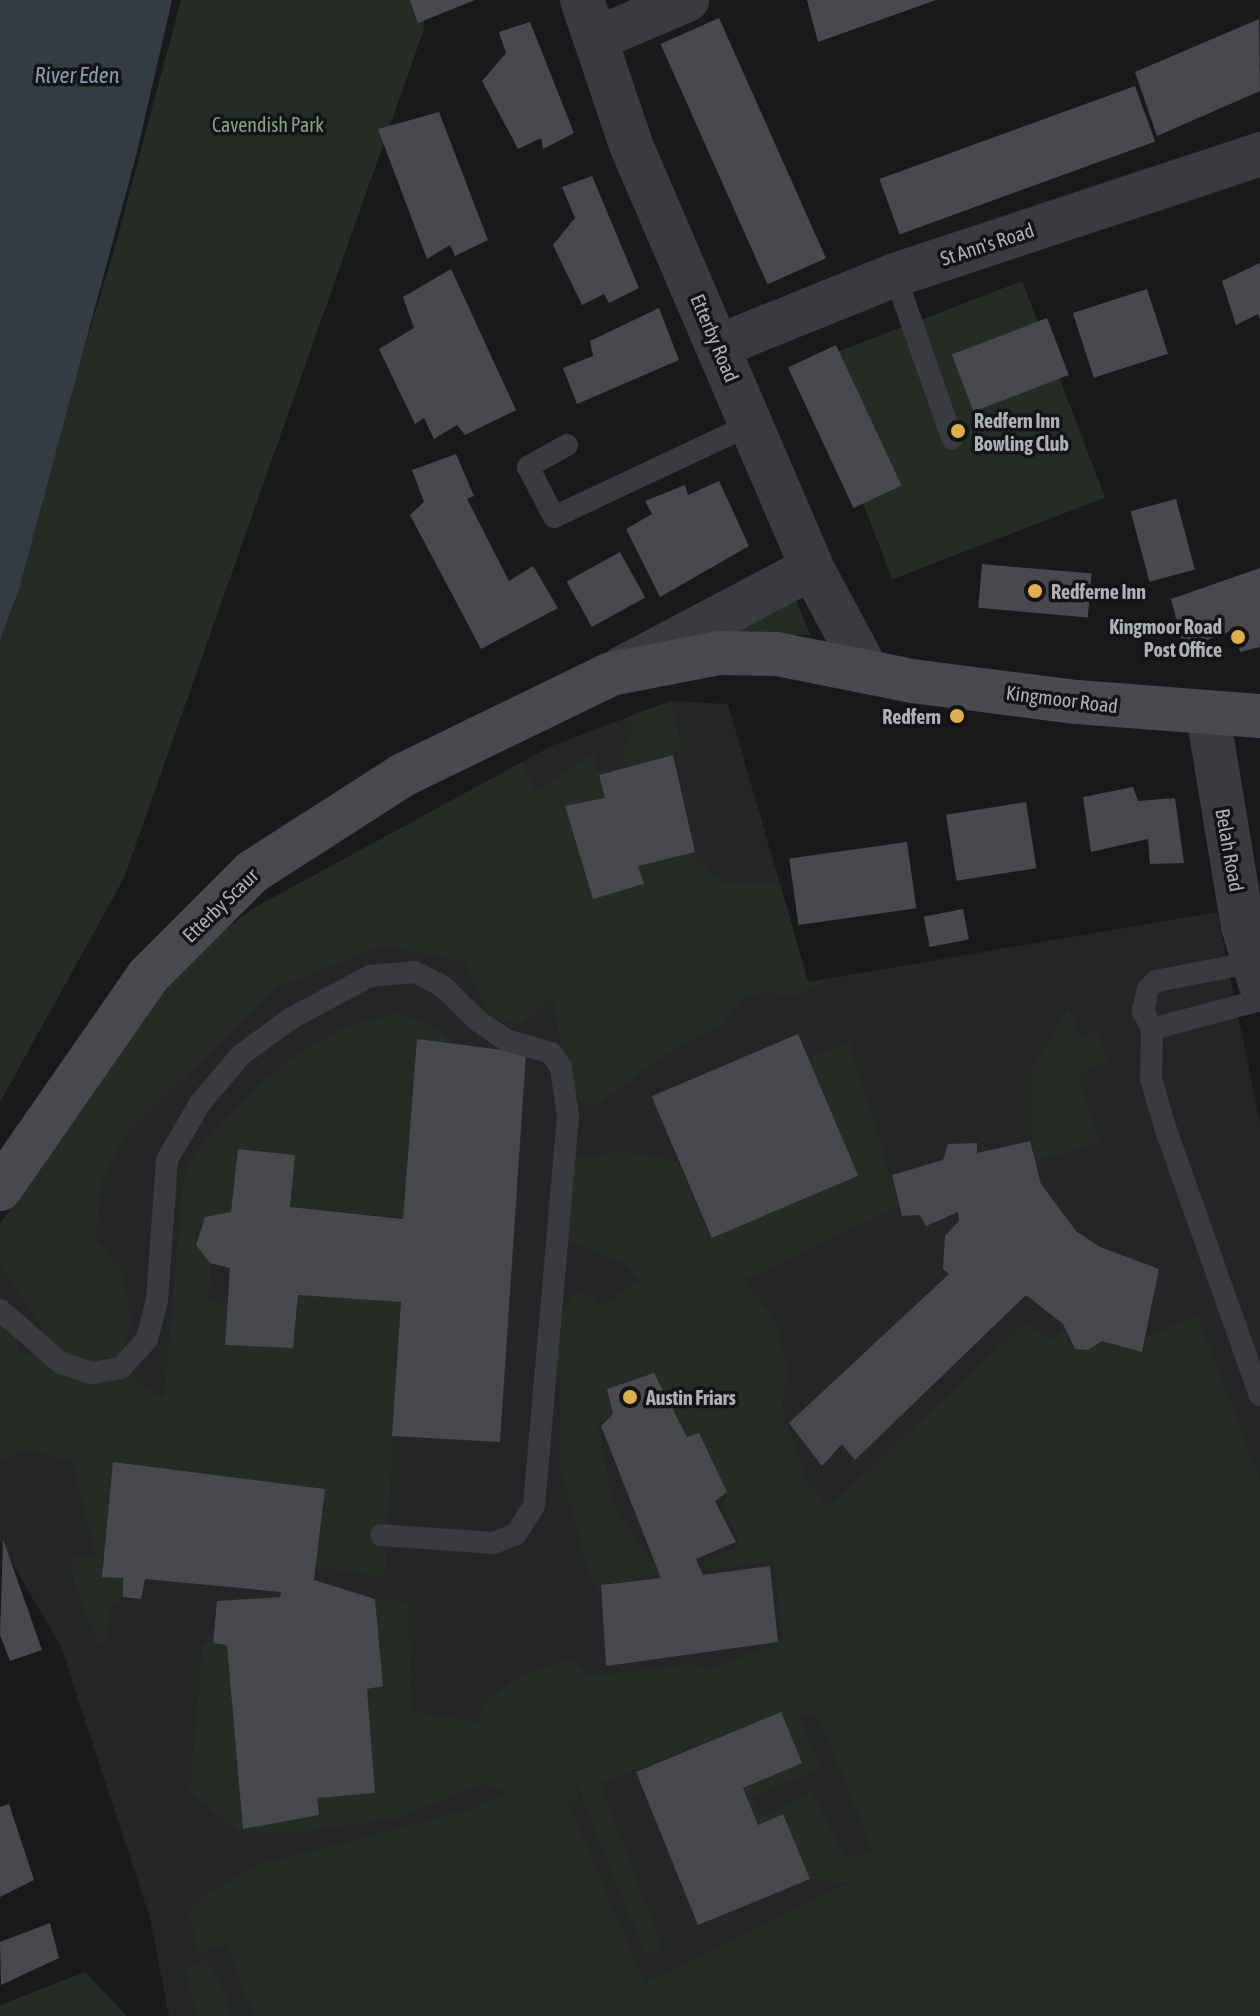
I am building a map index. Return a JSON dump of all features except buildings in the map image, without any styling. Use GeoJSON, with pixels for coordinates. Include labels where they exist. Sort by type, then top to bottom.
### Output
{"type":"FeatureCollection","features":[{"type":"Feature","properties":{"kind":"street"},"geometry":{"type":"LineString","coordinates":[[590,19],[687,0]]}},
{"type":"Feature","properties":{"kind":"street","name":"Etterby Road"},"geometry":{"type":"LineString","coordinates":[[590,19],[631,145],[812,568],[866,669]]}},
{"type":"Feature","properties":{"kind":"street","name":"St Ann's Road"},"geometry":{"type":"LineString","coordinates":[[719,346],[895,275],[1260,154]]}},
{"type":"Feature","properties":{"kind":"street","name":"Etterby Scaur"},"geometry":{"type":"LineString","coordinates":[[0,1189],[148,976],[252,872],[403,775],[611,674],[812,568]]}},
{"type":"Feature","properties":{"kind":"street","name":"Etterby Scaur"},"geometry":{"type":"LineString","coordinates":[[611,674],[654,661],[719,653],[777,654],[866,669]]}},
{"type":"Feature","properties":{"kind":"street","name":"Kingmoor Road"},"geometry":{"type":"LineString","coordinates":[[866,669],[912,681],[1208,715],[1260,716]]}},
{"type":"Feature","properties":{"kind":"street","name":"Belah Road"},"geometry":{"type":"LineString","coordinates":[[1208,715],[1243,926],[1258,982]]}},
{"type":"Feature","properties":{"kind":"lane"},"geometry":{"type":"LineString","coordinates":[[895,275],[952,438]]}},
{"type":"Feature","properties":{"kind":"lane"},"geometry":{"type":"LineString","coordinates":[[567,445],[528,467],[554,517],[752,424]]}},
{"type":"Feature","properties":{"kind":"lane"},"geometry":{"type":"LineString","coordinates":[[0,1310],[61,1363],[92,1373],[121,1368],[147,1339],[157,1300],[167,1160],[200,1103],[241,1055],[290,1019],[370,976],[415,972],[441,985],[478,1021],[506,1040],[551,1053],[561,1067],[568,1117],[534,1506],[516,1534],[494,1543],[381,1535]]}},
{"type":"Feature","properties":{"kind":"lane"},"geometry":{"type":"LineString","coordinates":[[1258,982],[1156,981],[1144,1001],[1152,1029],[1151,1079],[1166,1130],[1260,1395]]}},
{"type":"Feature","properties":{"kind":"lane"},"geometry":{"type":"LineString","coordinates":[[1152,1029],[1258,982]]}},
{"type":"Feature","properties":{"kind":"shaded area","name":"Austin Friars"},"geometry":{"type":"Polygon","coordinates":[[[671,701],[728,704],[808,982],[1217,912],[1260,1122],[1260,2016],[169,2016],[149,1915],[61,1647],[0,1542],[0,1253],[153,1030],[254,908],[551,746],[671,701]]]}},
{"type":"Feature","properties":{"kind":"green space","name":"Cavendish Park"},"geometry":{"type":"Polygon","coordinates":[[[181,0],[427,0],[423,32],[124,878],[0,1102],[0,626],[115,247],[181,0]]]}},
{"type":"Feature","properties":{"kind":"green space","name":"Redfern Inn Bowling Club"},"geometry":{"type":"Polygon","coordinates":[[[1022,281],[1105,498],[892,579],[809,363],[1022,281]]]}},
{"type":"Feature","properties":{"kind":"green space"},"geometry":{"type":"Polygon","coordinates":[[[793,592],[810,635],[720,635],[793,592]]]}},
{"type":"Feature","properties":{"kind":"green space"},"geometry":{"type":"Polygon","coordinates":[[[671,701],[682,751],[625,768],[625,746],[633,731],[630,716],[671,701]]]}},
{"type":"Feature","properties":{"kind":"green space"},"geometry":{"type":"Polygon","coordinates":[[[594,754],[605,798],[565,806],[593,899],[643,884],[638,866],[688,854],[723,882],[780,883],[808,982],[832,978],[792,997],[769,991],[742,998],[722,1025],[666,1054],[598,1105],[559,1097],[560,1040],[552,998],[521,1024],[490,1019],[465,962],[385,945],[277,987],[127,1133],[103,1177],[95,1238],[120,1268],[132,1323],[120,1354],[139,1384],[164,1398],[184,1175],[197,1150],[265,1079],[301,1051],[347,1026],[397,1013],[438,1028],[453,1044],[403,1217],[290,1207],[294,1155],[233,1212],[206,1216],[196,1235],[196,1245],[212,1263],[208,1298],[227,1305],[225,1344],[293,1348],[298,1295],[401,1302],[385,1577],[316,1566],[325,1489],[114,1463],[103,1577],[123,1578],[123,1602],[112,1603],[106,1639],[99,1644],[75,1587],[71,1559],[96,1556],[72,1461],[25,1450],[0,1460],[0,1315],[12,1323],[20,1352],[63,1360],[0,1263],[0,1224],[160,978],[254,908],[523,762],[534,791],[594,754]]]}},
{"type":"Feature","properties":{"kind":"green space"},"geometry":{"type":"Polygon","coordinates":[[[1069,1008],[1080,1038],[1097,1031],[1107,1061],[1078,1076],[1099,1143],[1032,1162],[1032,1069],[1069,1008]]]}},
{"type":"Feature","properties":{"kind":"green space"},"geometry":{"type":"Polygon","coordinates":[[[849,1042],[899,1206],[743,1281],[773,1316],[789,1370],[781,1404],[806,1482],[829,1507],[1026,1322],[1050,1340],[1064,1329],[1070,1345],[1081,1351],[1102,1341],[1142,1352],[1145,1338],[1197,1315],[1260,1480],[1260,2016],[254,2016],[226,1944],[197,1953],[189,1909],[203,1896],[258,1865],[465,1811],[509,1792],[481,1784],[398,1818],[307,1831],[240,1833],[190,1792],[203,1642],[227,1645],[244,1829],[318,1815],[317,1798],[375,1793],[367,1689],[383,1686],[375,1599],[408,1602],[412,1711],[478,1723],[484,1702],[525,1673],[573,1660],[589,1676],[692,1664],[710,1669],[782,1641],[774,1560],[706,1571],[704,1562],[736,1548],[738,1538],[723,1504],[730,1486],[725,1494],[700,1434],[687,1437],[654,1373],[607,1389],[613,1414],[598,1424],[613,1505],[661,1575],[601,1585],[601,1594],[590,1578],[561,1470],[560,1384],[553,1351],[560,1311],[576,1292],[595,1297],[600,1308],[639,1281],[624,1263],[546,1232],[552,1162],[622,1151],[677,1160],[710,1238],[857,1176],[808,1059],[849,1042]],[[780,1712],[600,1784],[663,1949],[645,1953],[571,1770],[579,1797],[568,1801],[644,1983],[848,1883],[810,1879],[783,1813],[758,1825],[743,1788],[801,1763],[780,1712]],[[799,1713],[820,1769],[751,1796],[762,1818],[812,1791],[845,1859],[873,1851],[819,1717],[799,1713]]]}},
{"type":"Feature","properties":{"kind":"green space"},"geometry":{"type":"Polygon","coordinates":[[[206,1959],[224,1991],[232,2016],[198,2016],[185,1972],[206,1959]]]}},
{"type":"Feature","properties":{"kind":"green space"},"geometry":{"type":"Polygon","coordinates":[[[85,1972],[127,2016],[0,2016],[0,2005],[85,1972]]]}},
{"type":"Feature","properties":{"kind":"water","name":"River Eden"},"geometry":{"type":"Polygon","coordinates":[[[0,0],[172,0],[137,152],[19,589],[0,640],[0,0]]]}},
{"type":"Feature","properties":{"kind":"place","name":"Redfern Inn Bowling Club"},"geometry":{"type":"Point","coordinates":[958,431]}},
{"type":"Feature","properties":{"kind":"place","name":"Redferne Inn"},"geometry":{"type":"Point","coordinates":[1035,591]}},
{"type":"Feature","properties":{"kind":"place","name":"Kingmoor Road Post Office"},"geometry":{"type":"Point","coordinates":[1238,637]}},
{"type":"Feature","properties":{"kind":"place","name":"Redfern"},"geometry":{"type":"Point","coordinates":[957,716]}},
{"type":"Feature","properties":{"kind":"place","name":"Austin Friars"},"geometry":{"type":"Point","coordinates":[630,1397]}}]}
